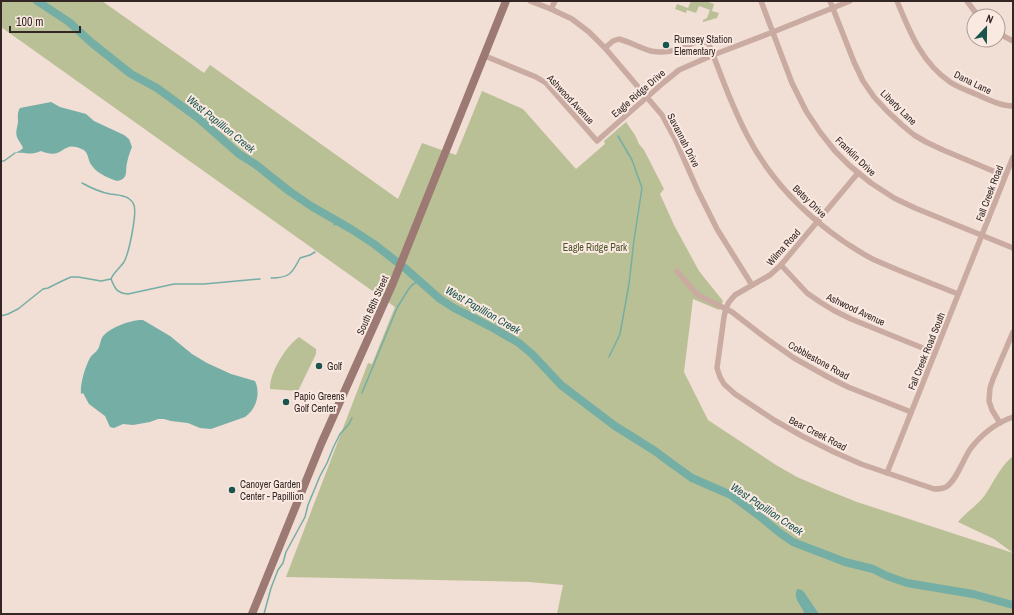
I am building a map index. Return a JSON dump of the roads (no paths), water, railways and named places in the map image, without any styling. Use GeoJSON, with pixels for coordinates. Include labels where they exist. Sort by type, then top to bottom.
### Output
{"type":"FeatureCollection","features":[{"type":"Feature","properties":{"kind":"street","name":"South 66th Street"},"geometry":{"type":"LineString","coordinates":[[252,614],[321,444],[408,248],[506,1]]}},
{"type":"Feature","properties":{"kind":"street","name":"Savannah Drive"},"geometry":{"type":"LineString","coordinates":[[530,1],[551,9],[572,20],[589,32],[605,48],[662,115],[675,139],[717,229],[752,285]]}},
{"type":"Feature","properties":{"kind":"street"},"geometry":{"type":"LineString","coordinates":[[551,9],[554,1]]}},
{"type":"Feature","properties":{"kind":"street","name":"Franklin Drive"},"geometry":{"type":"LineString","coordinates":[[761,1],[792,82],[806,111],[835,151],[870,183],[894,198],[1013,248]]}},
{"type":"Feature","properties":{"kind":"street","name":"Liberty Lane"},"geometry":{"type":"LineString","coordinates":[[830,1],[863,81],[874,97],[887,111],[914,135],[926,142],[1006,176]]}},
{"type":"Feature","properties":{"kind":"street","name":"Eagle Ridge Drive"},"geometry":{"type":"LineString","coordinates":[[597,141],[680,70],[713,55],[850,1]]}},
{"type":"Feature","properties":{"kind":"street","name":"Dana Lane"},"geometry":{"type":"LineString","coordinates":[[897,1],[920,52],[941,75],[961,88],[997,103],[1006,106],[1013,106]]}},
{"type":"Feature","properties":{"kind":"street","name":"Betsy Drive"},"geometry":{"type":"LineString","coordinates":[[605,48],[613,41],[619,39],[652,51],[663,52],[680,49],[698,41],[708,43],[711,47],[735,110],[747,135],[763,162],[800,206],[832,233],[876,261],[958,294]]}},
{"type":"Feature","properties":{"kind":"street","name":"Ashwood Avenue"},"geometry":{"type":"LineString","coordinates":[[485,56],[536,77],[546,84],[597,141]]}},
{"type":"Feature","properties":{"kind":"street","name":"Fall Creek Road"},"geometry":{"type":"LineString","coordinates":[[982,235],[1013,158]]}},
{"type":"Feature","properties":{"kind":"street","name":"Wilma Road"},"geometry":{"type":"LineString","coordinates":[[726,308],[736,295],[770,275],[781,265],[858,173]]}},
{"type":"Feature","properties":{"kind":"street","name":"Fall Creek Road South"},"geometry":{"type":"LineString","coordinates":[[887,473],[982,235]]}},
{"type":"Feature","properties":{"kind":"street","name":"Ashwood Avenue"},"geometry":{"type":"LineString","coordinates":[[781,265],[807,292],[833,310],[851,319],[935,353]]}},
{"type":"Feature","properties":{"kind":"street","name":"Cobblestone Road"},"geometry":{"type":"LineString","coordinates":[[677,271],[698,295],[726,308],[794,358],[848,387],[911,412]]}},
{"type":"Feature","properties":{"kind":"street","name":"Bear Creek Road"},"geometry":{"type":"LineString","coordinates":[[726,308],[717,368],[724,384],[735,394],[774,420],[802,436],[861,464],[934,489],[945,488],[952,481],[971,448],[981,436],[1000,423]]}},
{"type":"Feature","properties":{"kind":"street"},"geometry":{"type":"LineString","coordinates":[[1013,332],[993,379],[990,388],[989,400],[992,410],[1000,423],[1013,417]]}},
{"type":"Feature","properties":{"kind":"water"},"geometry":{"type":"Polygon","coordinates":[[[51,102],[60,107],[86,114],[94,121],[124,135],[129,139],[132,147],[127,161],[125,177],[117,181],[101,174],[91,164],[86,153],[76,147],[71,146],[53,154],[41,151],[31,154],[15,153],[23,148],[16,135],[18,113],[20,108],[51,102]]]}},
{"type":"Feature","properties":{"kind":"water"},"geometry":{"type":"Polygon","coordinates":[[[143,320],[170,336],[192,354],[207,363],[231,374],[255,381],[258,391],[255,406],[249,414],[245,417],[211,429],[200,428],[188,423],[164,419],[133,425],[123,424],[114,428],[110,427],[105,416],[89,404],[83,393],[81,394],[83,376],[90,358],[98,349],[104,335],[111,329],[120,325],[143,320]]]}},
{"type":"Feature","properties":{"kind":"water"},"geometry":{"type":"Polygon","coordinates":[[[797,589],[804,592],[819,614],[803,614],[804,612],[796,598],[797,589]]]}},
{"type":"Feature","properties":{"kind":"waterway","name":"West Papillion Creek"},"geometry":{"type":"LineString","coordinates":[[37,1],[69,22],[92,43],[131,74],[157,88],[198,118],[239,154],[255,164],[289,191],[374,244],[406,269],[440,299],[519,343],[533,355],[561,385],[615,426],[655,451],[692,478],[731,495],[793,542],[845,562],[873,569],[907,583],[973,594],[1013,605]]}},
{"type":"Feature","properties":{"kind":"waterway"},"geometry":{"type":"LineString","coordinates":[[609,357],[620,334],[629,284],[642,188],[632,160],[618,136]]}},
{"type":"Feature","properties":{"kind":"waterway"},"geometry":{"type":"LineString","coordinates":[[1,161],[4,161],[15,153]]}},
{"type":"Feature","properties":{"kind":"waterway"},"geometry":{"type":"LineString","coordinates":[[1,316],[18,309],[43,289],[71,277],[101,281],[111,279],[124,262],[132,234],[135,210],[133,203],[126,197],[103,192],[82,183]]}},
{"type":"Feature","properties":{"kind":"waterway","name":"West Papillion Creek"},"geometry":{"type":"LineString","coordinates":[[334,225],[338,222]]}},
{"type":"Feature","properties":{"kind":"waterway"},"geometry":{"type":"LineString","coordinates":[[271,278],[286,276],[295,268],[300,258],[315,252]]}},
{"type":"Feature","properties":{"kind":"waterway"},"geometry":{"type":"LineString","coordinates":[[111,279],[118,291],[128,294],[174,284],[204,284],[260,279]]}},
{"type":"Feature","properties":{"kind":"waterway"},"geometry":{"type":"LineString","coordinates":[[362,393],[397,308],[412,285],[419,281]]}},
{"type":"Feature","properties":{"kind":"waterway"},"geometry":{"type":"LineString","coordinates":[[264,614],[271,588],[278,570],[283,563],[286,552],[305,517],[308,505],[320,476],[340,434],[352,418]]}},
{"type":"Feature","properties":{"kind":"place","name":"Rumsey Station Elementary"},"geometry":{"type":"Point","coordinates":[666,45]}},
{"type":"Feature","properties":{"kind":"place","name":"Golf"},"geometry":{"type":"Point","coordinates":[319,366]}},
{"type":"Feature","properties":{"kind":"place","name":"Papio Greens Golf Center"},"geometry":{"type":"Point","coordinates":[286,402]}},
{"type":"Feature","properties":{"kind":"place","name":"Canoyer Garden Center - Papillion"},"geometry":{"type":"Point","coordinates":[232,490]}},
{"type":"Feature","properties":{"kind":"park label","name":"Eagle Ridge Park"},"geometry":{"type":"Point","coordinates":[595,247]}}]}
